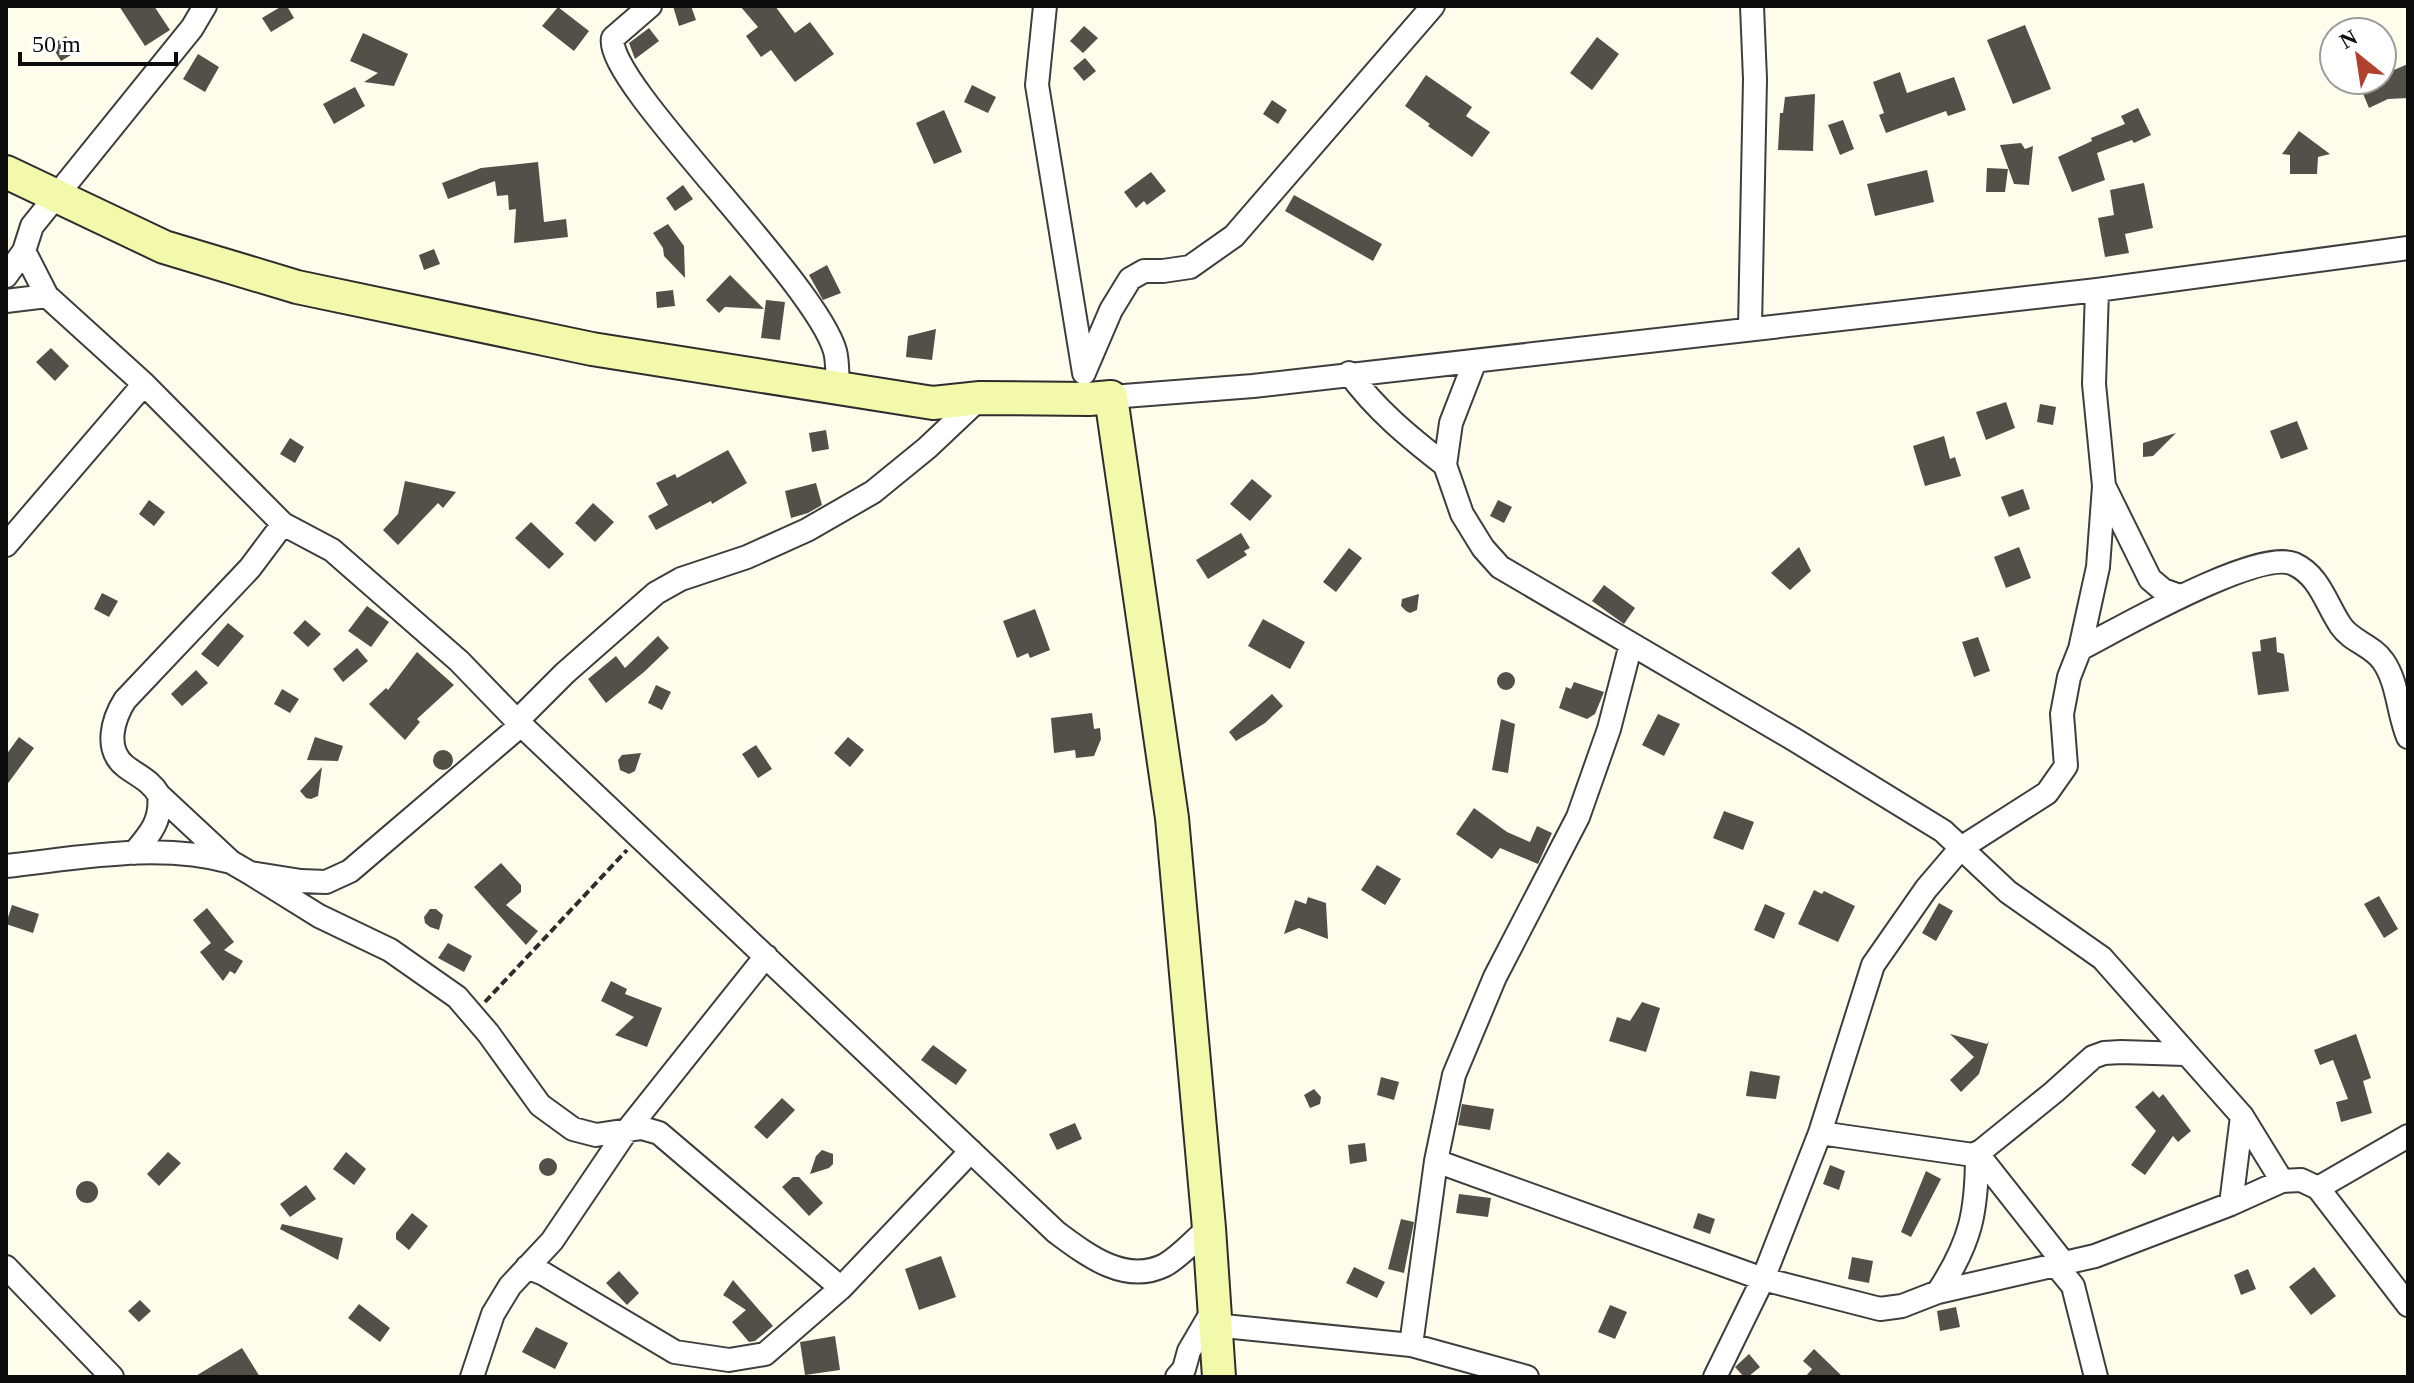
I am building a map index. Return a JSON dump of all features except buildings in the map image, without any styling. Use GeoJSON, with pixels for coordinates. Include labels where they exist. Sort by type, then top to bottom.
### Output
{"type":"FeatureCollection","features":[{"type":"Feature","properties":{"kind":"street"},"geometry":{"type":"LineString","coordinates":[[6,276],[24,251],[32,226],[192,28],[205,6]]}},
{"type":"Feature","properties":{"kind":"street"},"geometry":{"type":"LineString","coordinates":[[650,6],[613,38],[611,45],[616,56],[639,96],[770,251],[828,334],[836,353],[838,388]]}},
{"type":"Feature","properties":{"kind":"street"},"geometry":{"type":"LineString","coordinates":[[1045,6],[1037,85],[1172,818],[1209,1228],[1219,1377]]}},
{"type":"Feature","properties":{"kind":"street"},"geometry":{"type":"LineString","coordinates":[[1094,389],[1111,310],[1130,279],[1144,271],[1190,267],[1234,236],[1433,6]]}},
{"type":"Feature","properties":{"kind":"street"},"geometry":{"type":"LineString","coordinates":[[1750,327],[1755,79],[1752,6]]}},
{"type":"Feature","properties":{"kind":"street"},"geometry":{"type":"LineString","coordinates":[[6,172],[55,198],[164,247],[297,287],[592,349],[933,403],[1094,389],[1253,386],[1750,327],[2097,290],[2408,248]]}},
{"type":"Feature","properties":{"kind":"street"},"geometry":{"type":"LineString","coordinates":[[24,251],[47,296],[144,384],[283,524],[332,550],[459,661],[519,723],[1056,1232],[1095,1261],[1127,1271],[1154,1269],[1172,1260],[1209,1228]]}},
{"type":"Feature","properties":{"kind":"street"},"geometry":{"type":"LineString","coordinates":[[1715,1377],[1763,1279],[1820,1133],[1873,965],[1926,889],[1961,848],[2047,793],[2066,766],[2062,714],[2098,567],[2104,486],[2094,384],[2097,290]]}},
{"type":"Feature","properties":{"kind":"street"},"geometry":{"type":"LineString","coordinates":[[6,301],[47,296]]}},
{"type":"Feature","properties":{"kind":"street"},"geometry":{"type":"LineString","coordinates":[[1475,361],[1451,423],[1445,465],[1462,514],[1483,548],[1500,567],[1943,831],[2008,892],[2102,958],[2242,1116],[2282,1181]]}},
{"type":"Feature","properties":{"kind":"street"},"geometry":{"type":"LineString","coordinates":[[1349,373],[1368,399],[1394,424],[1445,465]]}},
{"type":"Feature","properties":{"kind":"street"},"geometry":{"type":"LineString","coordinates":[[6,545],[144,384]]}},
{"type":"Feature","properties":{"kind":"street"},"geometry":{"type":"LineString","coordinates":[[6,866],[134,853],[191,854],[301,881],[326,882],[350,871],[519,723],[565,673],[656,593],[681,579],[747,557],[807,530],[873,492],[927,448],[980,398]]}},
{"type":"Feature","properties":{"kind":"street"},"geometry":{"type":"LineString","coordinates":[[2104,486],[2150,579],[2163,590],[2180,596]]}},
{"type":"Feature","properties":{"kind":"street"},"geometry":{"type":"LineString","coordinates":[[283,524],[250,568],[125,700],[114,716],[112,732],[122,764],[145,778],[159,795],[241,868],[319,916],[390,950],[457,997],[540,1105],[573,1129],[596,1135],[642,1128],[659,1133],[841,1288]]}},
{"type":"Feature","properties":{"kind":"street"},"geometry":{"type":"LineString","coordinates":[[2080,649],[2180,596],[2251,567],[2290,562],[2321,588],[2343,629],[2382,660],[2389,673],[2408,737]]}},
{"type":"Feature","properties":{"kind":"street"},"geometry":{"type":"LineString","coordinates":[[1411,1345],[1436,1161],[1454,1075],[1495,977],[1578,817],[1609,729],[1631,644]]}},
{"type":"Feature","properties":{"kind":"street"},"geometry":{"type":"LineString","coordinates":[[134,853],[156,825],[161,809],[159,795]]}},
{"type":"Feature","properties":{"kind":"street"},"geometry":{"type":"LineString","coordinates":[[472,1377],[493,1314],[510,1286],[552,1241],[625,1133],[766,956]]}},
{"type":"Feature","properties":{"kind":"street"},"geometry":{"type":"LineString","coordinates":[[1820,1133],[1965,1155],[1977,1153],[2093,1057],[2121,1052],[2185,1054]]}},
{"type":"Feature","properties":{"kind":"street"},"geometry":{"type":"LineString","coordinates":[[2231,1204],[2242,1116]]}},
{"type":"Feature","properties":{"kind":"street"},"geometry":{"type":"LineString","coordinates":[[2318,1188],[2408,1136]]}},
{"type":"Feature","properties":{"kind":"street"},"geometry":{"type":"LineString","coordinates":[[527,1267],[675,1352],[729,1360],[765,1354],[841,1288],[971,1151]]}},
{"type":"Feature","properties":{"kind":"street"},"geometry":{"type":"LineString","coordinates":[[1977,1153],[2073,1286],[2096,1377]]}},
{"type":"Feature","properties":{"kind":"street"},"geometry":{"type":"LineString","coordinates":[[1938,1292],[1957,1264],[1970,1233],[1977,1196],[1977,1153]]}},
{"type":"Feature","properties":{"kind":"street"},"geometry":{"type":"LineString","coordinates":[[1436,1161],[1763,1279],[1880,1309],[1902,1306],[1938,1292],[2095,1256],[2282,1181],[2301,1180],[2318,1188],[2408,1305]]}},
{"type":"Feature","properties":{"kind":"street"},"geometry":{"type":"LineString","coordinates":[[2073,1286],[2095,1256]]}},
{"type":"Feature","properties":{"kind":"street"},"geometry":{"type":"LineString","coordinates":[[6,1267],[112,1377]]}},
{"type":"Feature","properties":{"kind":"street"},"geometry":{"type":"LineString","coordinates":[[1213,1318],[1411,1345],[1527,1377]]}},
{"type":"Feature","properties":{"kind":"street"},"geometry":{"type":"LineString","coordinates":[[1177,1377],[1184,1369],[1189,1351],[1213,1318]]}},
{"type":"Feature","properties":{"kind":"path"},"geometry":{"type":"LineString","coordinates":[[472,1015],[640,836]]}}]}
